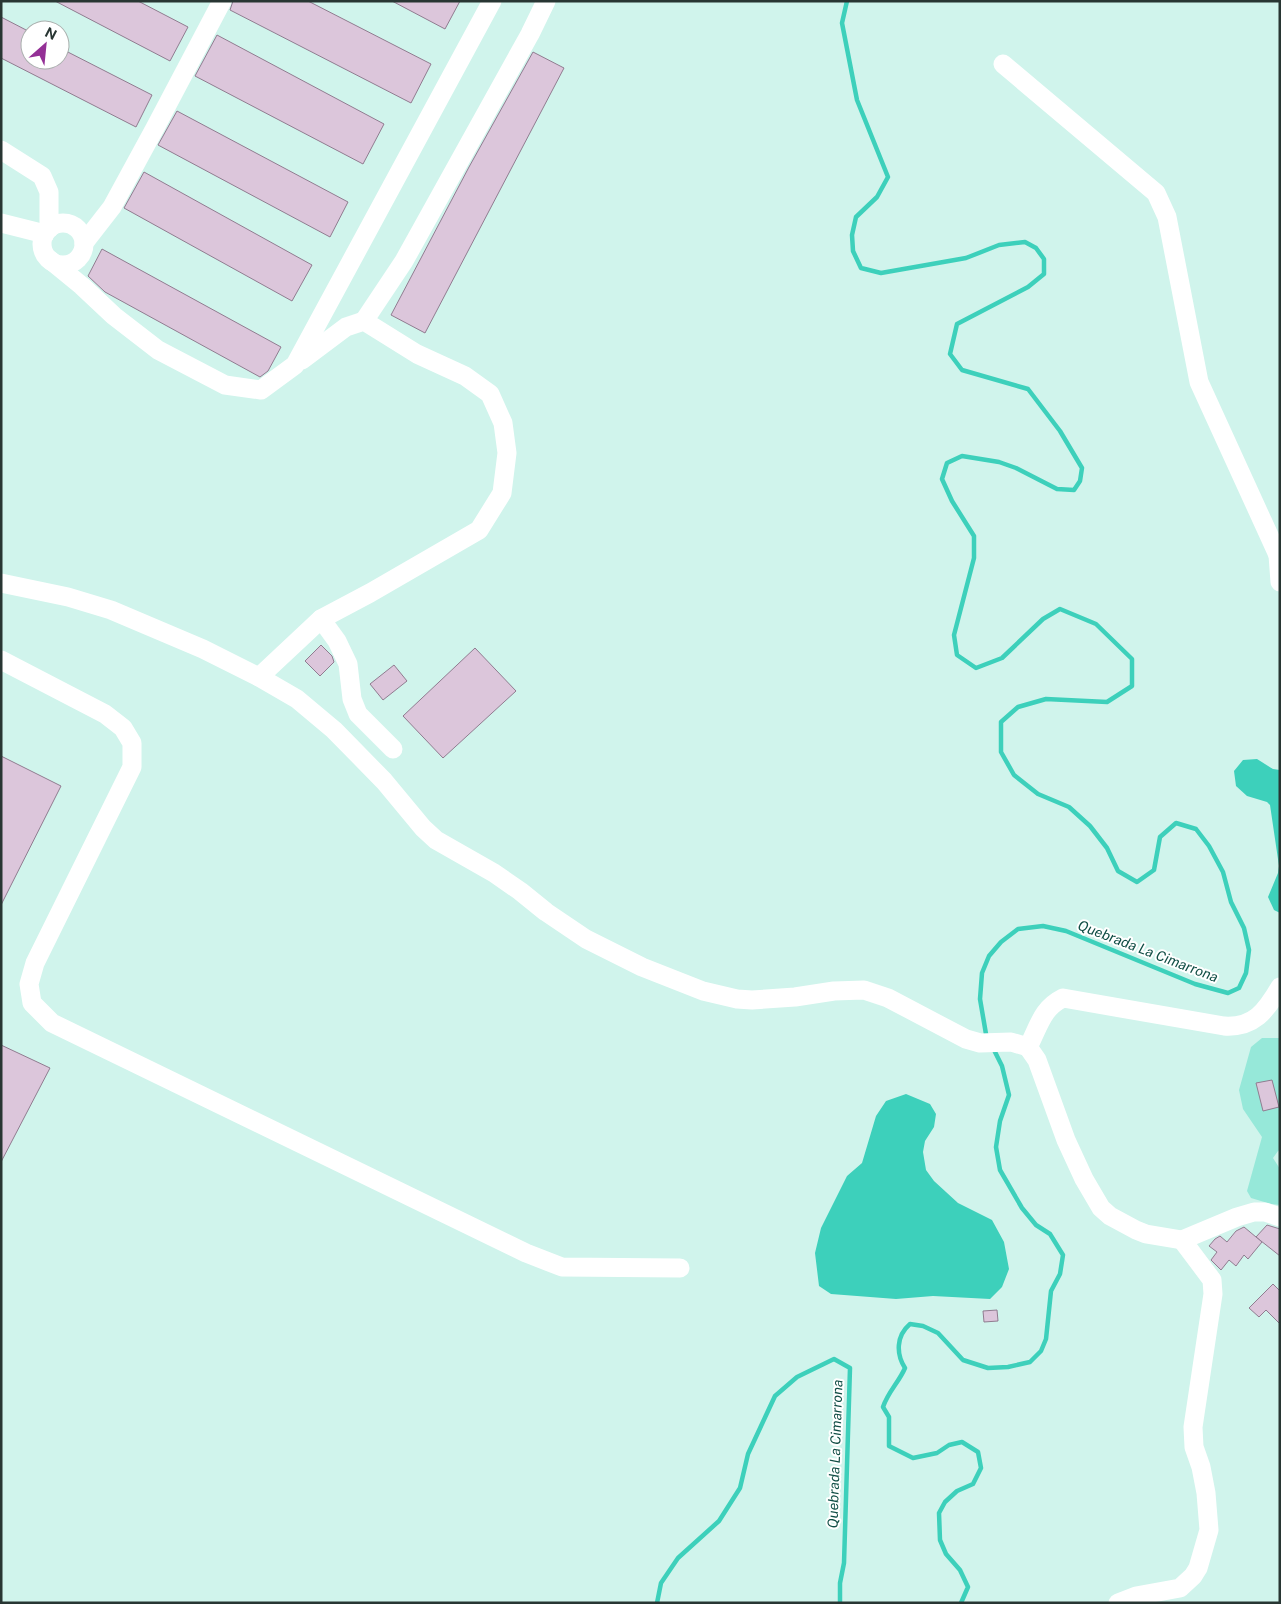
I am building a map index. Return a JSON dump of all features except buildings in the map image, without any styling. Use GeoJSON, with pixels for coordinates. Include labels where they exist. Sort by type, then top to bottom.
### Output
{"type":"FeatureCollection","features":[{"type":"Feature","properties":{"kind":"street"},"geometry":{"type":"LineString","coordinates":[[49,259],[62,264],[69,264],[82,250],[112,207],[222,1]]}},
{"type":"Feature","properties":{"kind":"street"},"geometry":{"type":"LineString","coordinates":[[296,365],[492,1]]}},
{"type":"Feature","properties":{"kind":"street"},"geometry":{"type":"LineString","coordinates":[[1,150],[42,176],[49,192],[47,232],[43,247],[49,259],[114,316],[158,350],[225,385],[261,390],[325,341],[346,327],[364,321],[404,261],[526,42],[546,1]]}},
{"type":"Feature","properties":{"kind":"street"},"geometry":{"type":"LineString","coordinates":[[1003,64],[1156,193],[1167,217],[1198,382],[1279,553],[1280,582]]}},
{"type":"Feature","properties":{"kind":"street"},"geometry":{"type":"LineString","coordinates":[[1,223],[47,232],[60,223],[67,223],[112,207]]}},
{"type":"Feature","properties":{"kind":"street"},"geometry":{"type":"LineString","coordinates":[[67,223],[79,230],[83,236],[82,286]]}},
{"type":"Feature","properties":{"kind":"street"},"geometry":{"type":"LineString","coordinates":[[260,677],[321,618],[370,593],[479,530],[502,493],[508,453],[504,423],[490,394],[465,376],[417,354],[364,321]]}},
{"type":"Feature","properties":{"kind":"street"},"geometry":{"type":"LineString","coordinates":[[1,583],[68,597],[111,610],[176,637],[260,677],[297,699],[328,724],[384,781],[423,828],[436,840],[494,873],[565,926],[586,939],[634,963],[703,991],[737,999],[786,998],[834,991],[864,990],[888,998],[954,1033],[980,1043],[1020,1044],[1037,1060],[1066,1140],[1101,1208],[1110,1216],[1136,1230],[1146,1234],[1182,1240],[1236,1217],[1254,1212],[1265,1212],[1280,1217]]}},
{"type":"Feature","properties":{"kind":"street"},"geometry":{"type":"LineString","coordinates":[[321,618],[337,642],[348,664],[352,699],[358,714],[393,749]]}},
{"type":"Feature","properties":{"kind":"street"},"geometry":{"type":"LineString","coordinates":[[1,660],[105,714],[123,728],[132,742],[132,767],[35,963],[29,984],[32,1003],[52,1023],[526,1253],[562,1266],[680,1268]]}},
{"type":"Feature","properties":{"kind":"street"},"geometry":{"type":"LineString","coordinates":[[1020,1044],[1046,1010],[1063,998],[1237,1027],[1258,1017],[1269,1006],[1280,987]]}},
{"type":"Feature","properties":{"kind":"street"},"geometry":{"type":"LineString","coordinates":[[1118,1603],[1136,1596],[1180,1588],[1193,1576],[1198,1568],[1209,1530],[1206,1493],[1201,1467],[1194,1447],[1193,1427],[1212,1304],[1212,1280],[1182,1240]]}},
{"type":"Feature","properties":{"kind":"shaded area"},"geometry":{"type":"Polygon","coordinates":[[[1257,759],[1273,769],[1280,770],[1280,913],[1274,910],[1268,897],[1279,866],[1270,805],[1267,802],[1247,796],[1236,786],[1234,771],[1243,760],[1257,759]]]}},
{"type":"Feature","properties":{"kind":"shaded area"},"geometry":{"type":"Polygon","coordinates":[[[1262,1038],[1280,1038],[1280,1150],[1273,1158],[1280,1169],[1280,1205],[1251,1198],[1247,1191],[1262,1137],[1243,1109],[1239,1090],[1251,1047],[1262,1038]]]}},
{"type":"Feature","properties":{"kind":"shaded area"},"geometry":{"type":"Polygon","coordinates":[[[906,1094],[930,1104],[936,1114],[934,1127],[925,1141],[923,1152],[926,1170],[934,1181],[958,1203],[992,1220],[1004,1242],[1009,1269],[1002,1287],[990,1299],[933,1296],[896,1299],[831,1294],[819,1286],[815,1253],[821,1228],[847,1176],[862,1163],[876,1116],[886,1101],[906,1094]]]}},
{"type":"Feature","properties":{"kind":"waterway","name":"Quebrada La Cimarrona"},"geometry":{"type":"LineString","coordinates":[[847,1],[842,23],[857,100],[888,177],[877,197],[856,217],[852,235],[853,251],[861,268],[881,273],[966,258],[999,245],[1025,242],[1036,248],[1044,259],[1044,274],[1028,287],[957,324],[950,354],[962,370],[1028,389],[1060,431],[1082,468],[1080,481],[1074,490],[1057,489],[1016,468],[999,462],[962,456],[947,463],[942,479],[952,501],[974,536],[974,558],[954,635],[957,655],[976,668],[1002,658],[1043,619],[1060,609],[1096,624],[1132,659],[1132,686],[1107,702],[1046,699],[1018,707],[1001,722],[1001,752],[1014,775],[1038,794],[1069,807],[1090,826],[1107,848],[1118,871],[1137,882],[1154,870],[1160,837],[1176,823],[1196,829],[1209,846],[1223,872],[1231,902],[1244,928],[1249,950],[1246,973],[1239,988],[1228,993],[1195,984],[1066,931],[1043,926],[1018,929],[1001,942],[989,956],[982,973],[980,999],[988,1038]]}},
{"type":"Feature","properties":{"kind":"waterway","name":"Quebrada La Cimarrona"},"geometry":{"type":"LineString","coordinates":[[961,1603],[968,1587],[960,1570],[946,1554],[940,1540],[939,1513],[945,1502],[957,1491],[973,1484],[981,1468],[978,1452],[962,1442],[949,1445],[937,1453],[913,1458],[889,1446],[889,1417],[883,1407],[905,1368],[900,1357],[899,1345],[902,1334],[910,1324],[923,1326],[938,1333],[963,1360],[988,1368],[1008,1367],[1030,1362],[1041,1351],[1046,1339],[1051,1291],[1060,1274],[1063,1255],[1050,1234],[1036,1225],[1022,1208],[1000,1170],[996,1147],[1000,1121],[1009,1095],[1002,1066],[993,1048]]}},
{"type":"Feature","properties":{"kind":"waterway","name":"Quebrada La Cimarrona"},"geometry":{"type":"LineString","coordinates":[[657,1603],[661,1583],[678,1558],[719,1521],[740,1488],[748,1454],[775,1396],[797,1377],[834,1359],[850,1368],[844,1563],[840,1583],[840,1603]]}}]}
